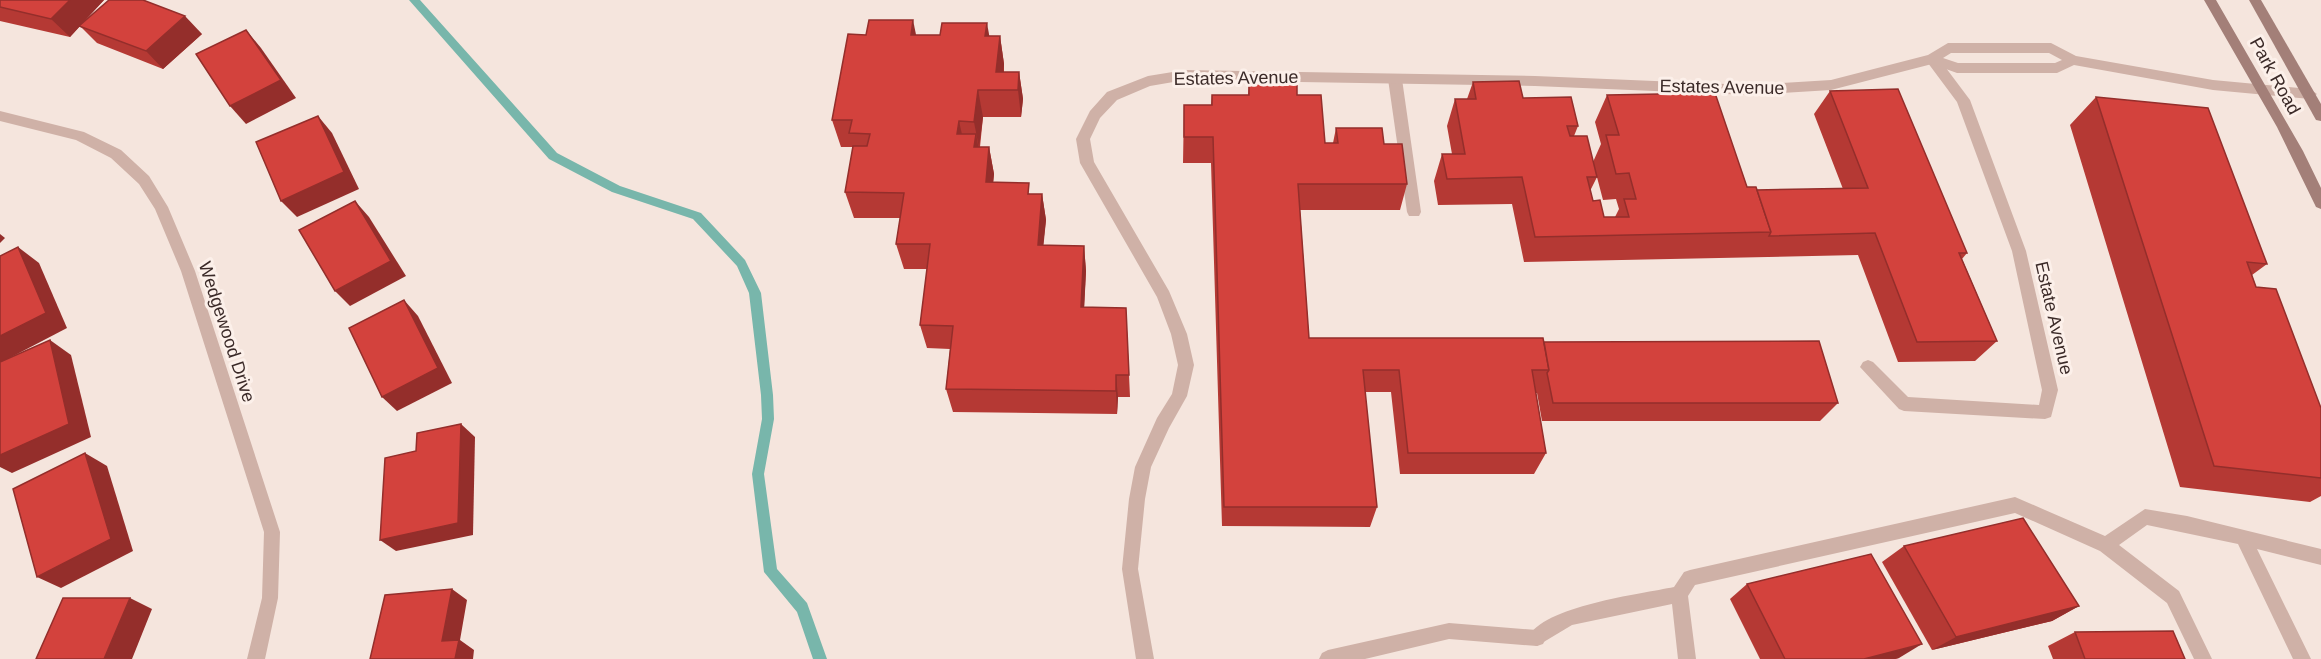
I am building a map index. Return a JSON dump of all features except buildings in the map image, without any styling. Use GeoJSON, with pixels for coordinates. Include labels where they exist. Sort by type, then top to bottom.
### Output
{"type":"FeatureCollection","features":[{"type":"Feature","properties":{"kind":"main road","name":"Park Road"},"geometry":{"type":"LineString","coordinates":[[2210,0],[2264,90],[2321,204]]}},
{"type":"Feature","properties":{"kind":"main road","name":"Park Road"},"geometry":{"type":"LineString","coordinates":[[2255,0],[2321,116]]}},
{"type":"Feature","properties":{"kind":"street","name":"Estates Avenue"},"geometry":{"type":"LineString","coordinates":[[1145,659],[1130,569],[1137,499],[1143,467],[1163,423],[1179,396],[1186,365],[1179,334],[1164,296],[1087,163],[1083,139],[1095,115],[1112,96],[1148,81],[1185,75],[1750,90],[1831,85],[1932,59],[1948,48],[2050,48],[2073,60],[2213,86],[2310,94]]}},
{"type":"Feature","properties":{"kind":"street"},"geometry":{"type":"LineString","coordinates":[[2004,48],[2013,67]]}},
{"type":"Feature","properties":{"kind":"street","name":"Estates Avenue"},"geometry":{"type":"LineString","coordinates":[[1932,59],[1957,68],[2057,68],[2073,60]]}},
{"type":"Feature","properties":{"kind":"street","name":"Estate Avenue"},"geometry":{"type":"LineString","coordinates":[[1868,367],[1904,404],[2045,412],[2050,390],[2019,251],[1963,100],[1932,59]]}},
{"type":"Feature","properties":{"kind":"street"},"geometry":{"type":"LineString","coordinates":[[1395,79],[1414,212]]}},
{"type":"Feature","properties":{"kind":"street","name":"Wedgewood Drive"},"geometry":{"type":"LineString","coordinates":[[0,116],[79,136],[116,154],[144,180],[161,207],[188,271],[272,532],[270,598],[256,659]]}},
{"type":"Feature","properties":{"kind":"street"},"geometry":{"type":"LineString","coordinates":[[1687,659],[1679,594],[1690,578],[2014,505],[2106,545],[2173,597],[2203,659]]}},
{"type":"Feature","properties":{"kind":"street"},"geometry":{"type":"LineString","coordinates":[[2106,545],[2145,517],[2187,524],[2321,557]]}},
{"type":"Feature","properties":{"kind":"street"},"geometry":{"type":"LineString","coordinates":[[2243,537],[2302,659]]}},
{"type":"Feature","properties":{"kind":"street"},"geometry":{"type":"LineString","coordinates":[[1328,659],[1449,631],[1537,638],[1569,617],[1679,594]]}},
{"type":"Feature","properties":{"kind":"waterway"},"geometry":{"type":"LineString","coordinates":[[414,0],[553,156],[616,189],[697,216],[741,263],[755,293],[767,395],[768,419],[758,474],[771,572],[802,608],[820,659]]}}]}
